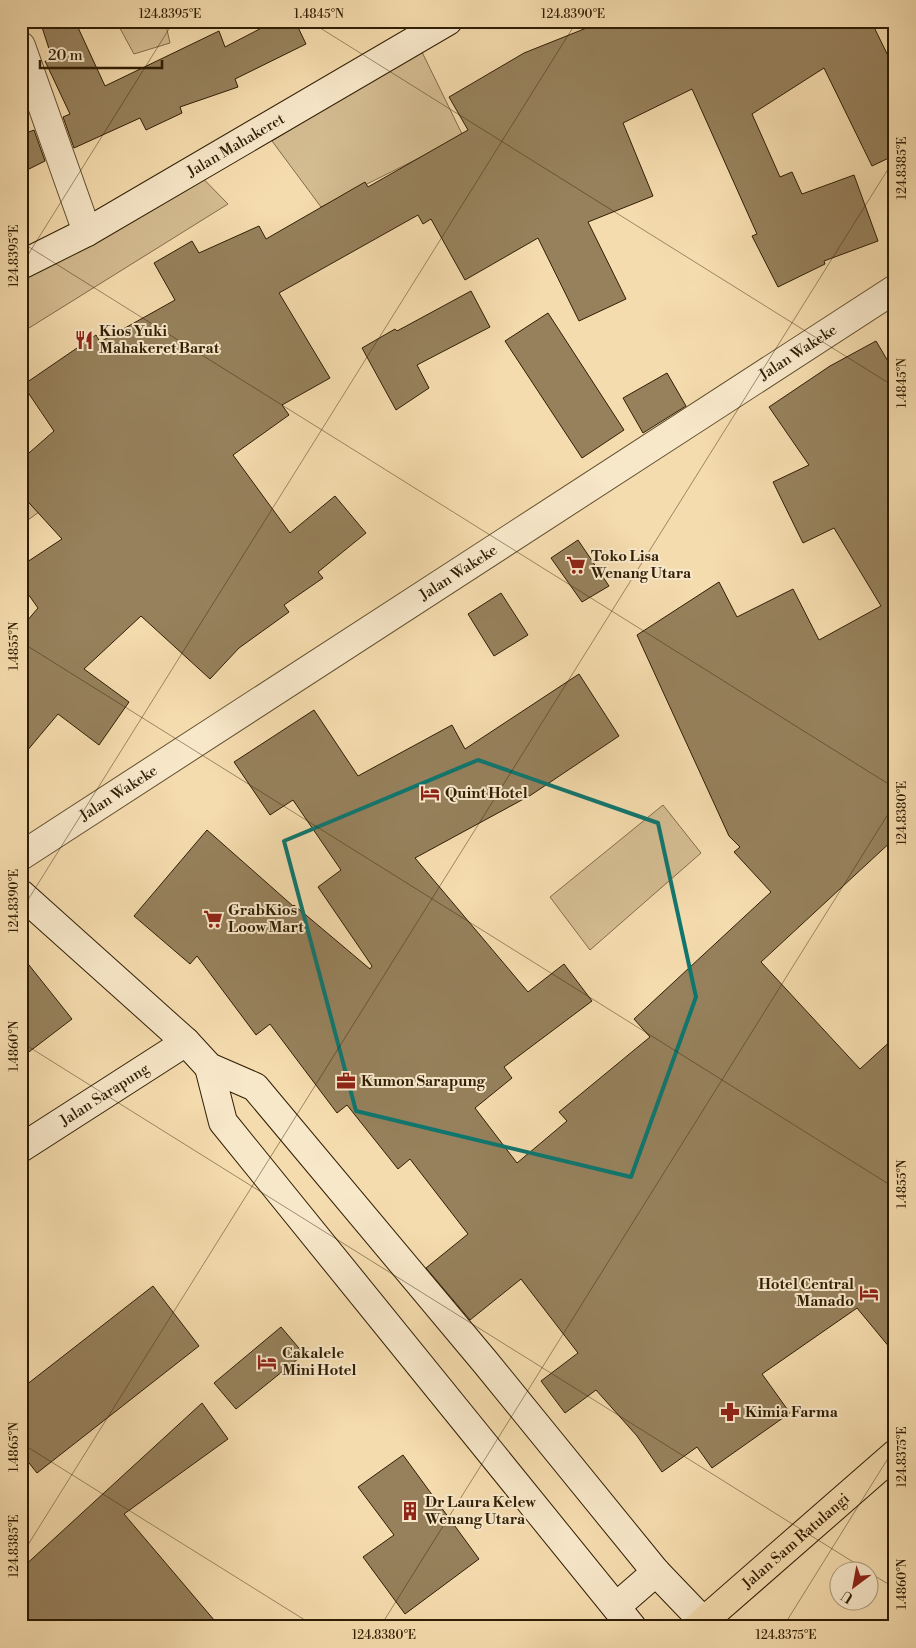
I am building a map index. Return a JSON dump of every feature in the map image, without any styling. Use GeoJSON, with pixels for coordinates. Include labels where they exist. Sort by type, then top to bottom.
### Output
{"type":"FeatureCollection","features":[{"type":"Feature","properties":{"kind":"main road","name":"Jalan Sam Ratulangi"},"geometry":{"type":"LineString","coordinates":[[700,1624],[895,1454]]}},
{"type":"Feature","properties":{"kind":"street","name":"Jalan Mahakeret"},"geometry":{"type":"LineString","coordinates":[[21,265],[87,232],[448,21]]}},
{"type":"Feature","properties":{"kind":"street"},"geometry":{"type":"LineString","coordinates":[[21,46],[87,232]]}},
{"type":"Feature","properties":{"kind":"street","name":"Jalan Wakeke"},"geometry":{"type":"LineString","coordinates":[[21,856],[895,290]]}},
{"type":"Feature","properties":{"kind":"street"},"geometry":{"type":"LineString","coordinates":[[21,894],[186,1042],[209,1067],[255,1087],[486,1363],[700,1624]]}},
{"type":"Feature","properties":{"kind":"street","name":"Jalan Sarapung"},"geometry":{"type":"LineString","coordinates":[[21,1148],[186,1042]]}},
{"type":"Feature","properties":{"kind":"street"},"geometry":{"type":"LineString","coordinates":[[209,1067],[224,1122],[625,1616],[656,1572]]}},
{"type":"Feature","properties":{"kind":"highlighted area"},"geometry":{"type":"Polygon","coordinates":[[[478,760],[658,823],[696,997],[631,1177],[356,1111],[284,841],[478,760]]]}},
{"type":"Feature","properties":{"kind":"shaded area"},"geometry":{"type":"Polygon","coordinates":[[[116,21],[165,21],[170,43],[134,54],[116,21]]]}},
{"type":"Feature","properties":{"kind":"shaded area"},"geometry":{"type":"Polygon","coordinates":[[[421,50],[463,136],[321,207],[272,141],[421,50]]]}},
{"type":"Feature","properties":{"kind":"shaded area"},"geometry":{"type":"Polygon","coordinates":[[[184,159],[228,204],[21,333],[21,256],[184,159]]]}},
{"type":"Feature","properties":{"kind":"shaded area"},"geometry":{"type":"Polygon","coordinates":[[[21,444],[64,494],[21,525],[21,444]]]}},
{"type":"Feature","properties":{"kind":"shaded area"},"geometry":{"type":"Polygon","coordinates":[[[663,805],[701,853],[590,950],[550,897],[663,805]]]}},
{"type":"Feature","properties":{"kind":"building"},"geometry":{"type":"Polygon","coordinates":[[[40,21],[75,21],[105,86],[219,31],[225,47],[275,21],[295,21],[306,44],[235,79],[238,87],[180,107],[182,113],[146,130],[140,118],[74,148],[63,117],[70,114],[45,61],[52,58],[40,21]]]}},
{"type":"Feature","properties":{"kind":"building"},"geometry":{"type":"Polygon","coordinates":[[[604,21],[871,21],[895,70],[895,155],[872,166],[824,68],[752,114],[780,177],[792,172],[802,194],[854,175],[878,241],[824,261],[825,264],[778,287],[752,236],[757,234],[692,89],[623,123],[653,196],[588,222],[626,299],[579,321],[538,238],[465,280],[431,219],[423,224],[418,215],[279,293],[330,378],[282,405],[289,415],[233,455],[290,533],[335,496],[366,533],[318,572],[323,578],[284,605],[289,612],[239,648],[210,679],[141,616],[84,669],[129,702],[99,745],[58,714],[21,758],[21,628],[38,608],[21,584],[21,566],[62,539],[21,494],[21,460],[54,431],[23,385],[96,335],[100,342],[175,300],[154,263],[192,241],[199,253],[259,226],[266,239],[365,182],[368,187],[468,130],[449,97],[524,53],[604,21]]]}},
{"type":"Feature","properties":{"kind":"building"},"geometry":{"type":"Polygon","coordinates":[[[34,130],[45,161],[21,173],[21,135],[34,130]]]}},
{"type":"Feature","properties":{"kind":"building"},"geometry":{"type":"Polygon","coordinates":[[[471,291],[490,327],[417,365],[429,388],[396,410],[362,348],[395,329],[397,331],[471,291]]]}},
{"type":"Feature","properties":{"kind":"building"},"geometry":{"type":"Polygon","coordinates":[[[548,313],[624,430],[582,458],[505,341],[548,313]]]}},
{"type":"Feature","properties":{"kind":"building"},"geometry":{"type":"Polygon","coordinates":[[[876,341],[895,373],[895,838],[761,962],[860,1069],[895,1037],[895,1354],[857,1308],[762,1374],[790,1413],[712,1468],[697,1447],[662,1472],[637,1436],[596,1390],[565,1413],[541,1381],[578,1353],[521,1279],[470,1320],[426,1268],[468,1234],[410,1159],[398,1169],[347,1105],[337,1113],[270,1024],[256,1035],[197,956],[190,964],[134,916],[207,830],[293,906],[370,969],[372,966],[318,887],[341,870],[293,800],[270,815],[234,762],[314,710],[358,776],[452,725],[465,749],[579,674],[619,736],[531,795],[415,858],[528,992],[564,964],[592,1001],[504,1067],[512,1078],[475,1108],[517,1163],[567,1121],[559,1112],[650,1037],[634,1019],[771,892],[734,852],[740,847],[729,836],[637,635],[719,582],[737,617],[793,589],[819,640],[881,606],[834,528],[803,543],[773,482],[809,465],[769,407],[830,366],[876,341]]]}},
{"type":"Feature","properties":{"kind":"building"},"geometry":{"type":"Polygon","coordinates":[[[667,373],[686,406],[643,433],[623,398],[667,373]]]}},
{"type":"Feature","properties":{"kind":"building","name":"Toko Lisa Wenang Utara"},"geometry":{"type":"Polygon","coordinates":[[[578,540],[609,586],[582,602],[551,558],[578,540]]]}},
{"type":"Feature","properties":{"kind":"building"},"geometry":{"type":"Polygon","coordinates":[[[501,593],[528,635],[494,656],[468,614],[501,593]]]}},
{"type":"Feature","properties":{"kind":"building"},"geometry":{"type":"Polygon","coordinates":[[[21,955],[72,1019],[21,1058],[21,955]]]}},
{"type":"Feature","properties":{"kind":"building"},"geometry":{"type":"Polygon","coordinates":[[[153,1286],[199,1346],[37,1473],[21,1453],[21,1389],[153,1286]]]}},
{"type":"Feature","properties":{"kind":"building","name":"Cakalele Mini Hotel"},"geometry":{"type":"Polygon","coordinates":[[[281,1327],[304,1354],[236,1409],[214,1383],[281,1327]]]}},
{"type":"Feature","properties":{"kind":"building"},"geometry":{"type":"Polygon","coordinates":[[[202,1403],[228,1439],[124,1514],[220,1627],[21,1627],[21,1569],[202,1403]]]}},
{"type":"Feature","properties":{"kind":"building","name":"Dr Laura Kelew Wenang Utara"},"geometry":{"type":"Polygon","coordinates":[[[403,1455],[479,1559],[405,1614],[363,1557],[394,1535],[358,1487],[403,1455]]]}},
{"type":"Feature","properties":{"kind":"place","name":"Kios Yuki Mahakeret Barat"},"geometry":{"type":"Point","coordinates":[84,340]}},
{"type":"Feature","properties":{"kind":"place","name":"Toko Lisa Wenang Utara"},"geometry":{"type":"Point","coordinates":[576,565]}},
{"type":"Feature","properties":{"kind":"place","name":"Quint Hotel"},"geometry":{"type":"Point","coordinates":[430,793]}},
{"type":"Feature","properties":{"kind":"place","name":"GrabKios Loow Mart"},"geometry":{"type":"Point","coordinates":[213,919]}},
{"type":"Feature","properties":{"kind":"place","name":"Kumon Sarapung"},"geometry":{"type":"Point","coordinates":[346,1081]}},
{"type":"Feature","properties":{"kind":"place","name":"Hotel Central Manado"},"geometry":{"type":"Point","coordinates":[869,1293]}},
{"type":"Feature","properties":{"kind":"place","name":"Cakalele Mini Hotel"},"geometry":{"type":"Point","coordinates":[267,1362]}},
{"type":"Feature","properties":{"kind":"place","name":"Kimia Farma"},"geometry":{"type":"Point","coordinates":[730,1412]}},
{"type":"Feature","properties":{"kind":"place","name":"Dr Laura Kelew Wenang Utara"},"geometry":{"type":"Point","coordinates":[410,1511]}}]}
